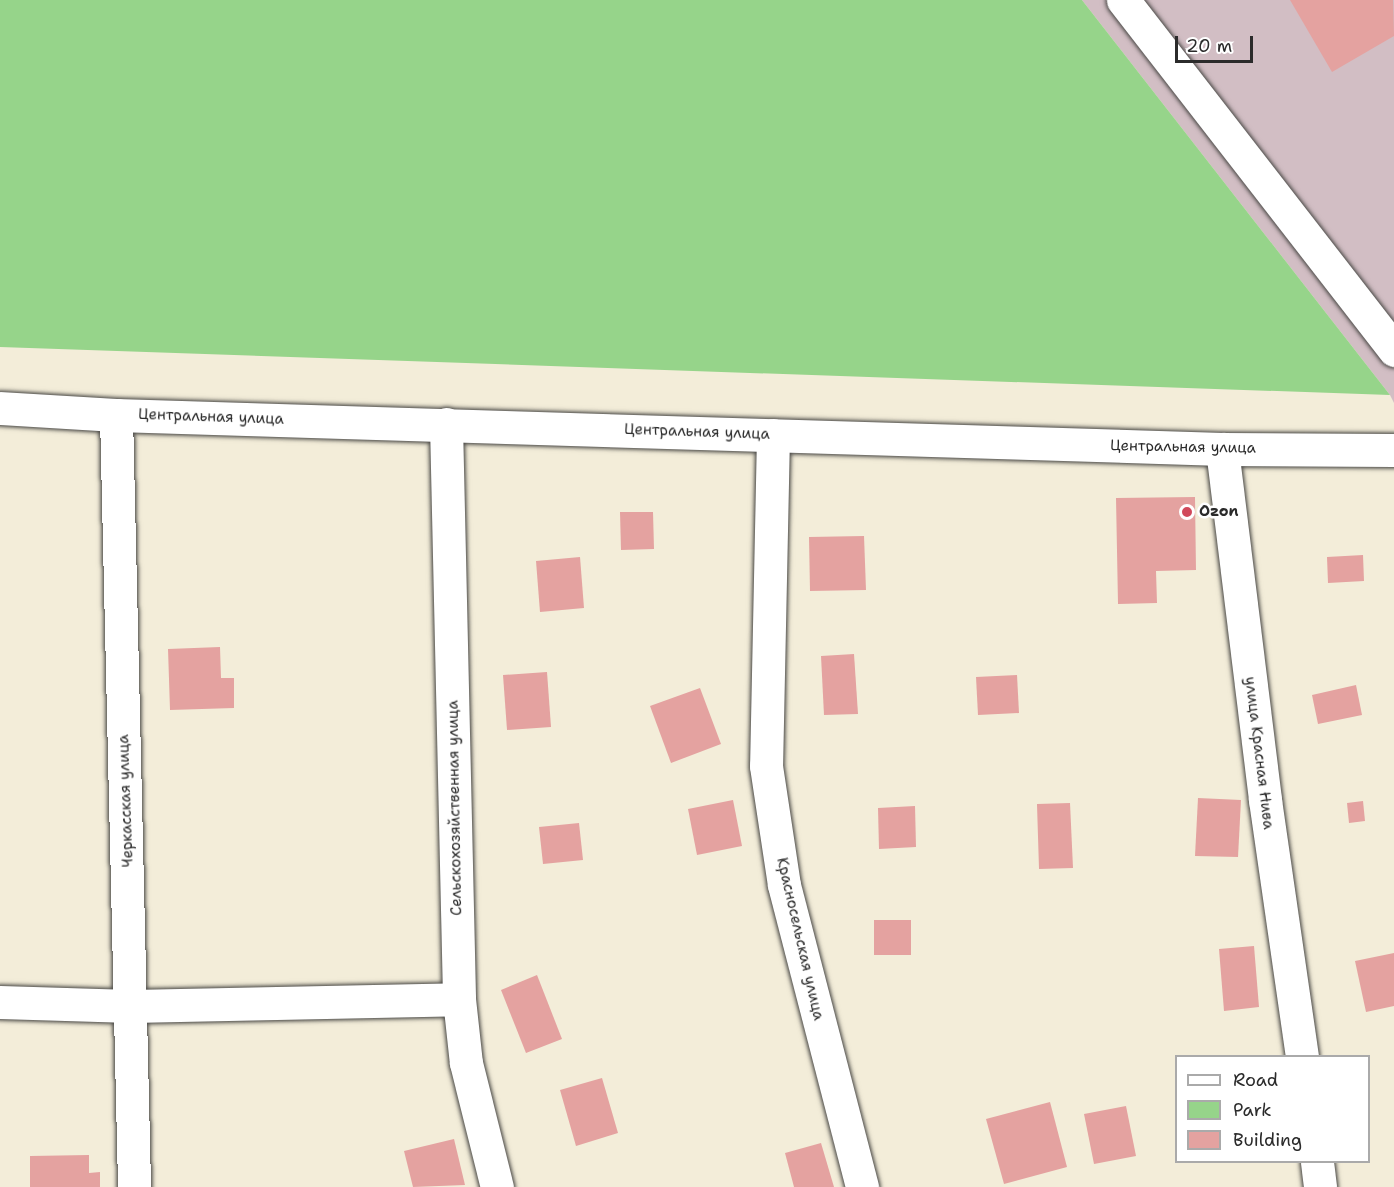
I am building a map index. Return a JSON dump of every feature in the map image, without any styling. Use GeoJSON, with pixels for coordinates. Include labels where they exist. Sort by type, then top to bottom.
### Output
{"type":"FeatureCollection","features":[{"type":"Feature","properties":{"kind":"street"},"geometry":{"type":"LineString","coordinates":[[1123,0],[1394,350]]}},
{"type":"Feature","properties":{"kind":"street","name":"Центральная улица"},"geometry":{"type":"LineString","coordinates":[[0,408],[116,415],[1222,449],[1394,450]]}},
{"type":"Feature","properties":{"kind":"street","name":"Черкасская улица"},"geometry":{"type":"LineString","coordinates":[[116,415],[134,1187]]}},
{"type":"Feature","properties":{"kind":"street","name":"Сельскохозяйственная улица"},"geometry":{"type":"LineString","coordinates":[[446,424],[459,999],[466,1063],[497,1187]]}},
{"type":"Feature","properties":{"kind":"street","name":"Красносельская улица"},"geometry":{"type":"LineString","coordinates":[[773,435],[766,766],[784,885],[862,1187]]}},
{"type":"Feature","properties":{"kind":"street","name":"улица Красная Нива"},"geometry":{"type":"LineString","coordinates":[[1222,449],[1265,800],[1302,1055]]}},
{"type":"Feature","properties":{"kind":"street"},"geometry":{"type":"LineString","coordinates":[[0,1002],[131,1006],[459,999]]}},
{"type":"Feature","properties":{"kind":"street"},"geometry":{"type":"LineString","coordinates":[[1317,1163],[1320,1187]]}},
{"type":"Feature","properties":{"kind":"shaded area"},"geometry":{"type":"Polygon","coordinates":[[[1082,0],[1394,0],[1394,403],[1390,395],[1082,0]]]}},
{"type":"Feature","properties":{"kind":"green space"},"geometry":{"type":"Polygon","coordinates":[[[0,0],[1082,0],[1390,395],[0,347],[0,0]]]}},
{"type":"Feature","properties":{"kind":"building"},"geometry":{"type":"Polygon","coordinates":[[[1290,0],[1393,0],[1394,36],[1332,72],[1290,0]]]}},
{"type":"Feature","properties":{"kind":"building"},"geometry":{"type":"Polygon","coordinates":[[[1195,497],[1196,570],[1156,571],[1157,603],[1118,604],[1116,498],[1195,497]]]}},
{"type":"Feature","properties":{"kind":"building"},"geometry":{"type":"Polygon","coordinates":[[[620,512],[653,512],[654,549],[621,550],[620,512]]]}},
{"type":"Feature","properties":{"kind":"building"},"geometry":{"type":"Polygon","coordinates":[[[864,536],[866,590],[810,591],[809,537],[864,536]]]}},
{"type":"Feature","properties":{"kind":"building"},"geometry":{"type":"Polygon","coordinates":[[[1363,555],[1364,581],[1328,583],[1327,557],[1363,555]]]}},
{"type":"Feature","properties":{"kind":"building"},"geometry":{"type":"Polygon","coordinates":[[[580,557],[584,608],[540,612],[536,561],[580,557]]]}},
{"type":"Feature","properties":{"kind":"building"},"geometry":{"type":"Polygon","coordinates":[[[220,647],[221,678],[234,678],[234,708],[170,710],[168,649],[220,647]]]}},
{"type":"Feature","properties":{"kind":"building"},"geometry":{"type":"Polygon","coordinates":[[[854,654],[858,714],[824,715],[821,656],[854,654]]]}},
{"type":"Feature","properties":{"kind":"building"},"geometry":{"type":"Polygon","coordinates":[[[547,672],[551,727],[507,730],[503,675],[547,672]]]}},
{"type":"Feature","properties":{"kind":"building"},"geometry":{"type":"Polygon","coordinates":[[[1017,675],[1019,713],[978,715],[976,677],[1017,675]]]}},
{"type":"Feature","properties":{"kind":"building"},"geometry":{"type":"Polygon","coordinates":[[[1356,685],[1362,715],[1318,724],[1312,695],[1356,685]]]}},
{"type":"Feature","properties":{"kind":"building"},"geometry":{"type":"Polygon","coordinates":[[[700,688],[721,744],[671,763],[650,706],[700,688]]]}},
{"type":"Feature","properties":{"kind":"building"},"geometry":{"type":"Polygon","coordinates":[[[1198,798],[1241,800],[1238,857],[1195,856],[1198,798]]]}},
{"type":"Feature","properties":{"kind":"building"},"geometry":{"type":"Polygon","coordinates":[[[733,800],[742,846],[697,855],[688,809],[733,800]]]}},
{"type":"Feature","properties":{"kind":"building"},"geometry":{"type":"Polygon","coordinates":[[[1363,801],[1365,821],[1349,823],[1347,803],[1363,801]]]}},
{"type":"Feature","properties":{"kind":"building"},"geometry":{"type":"Polygon","coordinates":[[[1070,803],[1073,868],[1039,869],[1037,804],[1070,803]]]}},
{"type":"Feature","properties":{"kind":"building"},"geometry":{"type":"Polygon","coordinates":[[[915,806],[916,847],[879,849],[878,808],[915,806]]]}},
{"type":"Feature","properties":{"kind":"building"},"geometry":{"type":"Polygon","coordinates":[[[579,823],[583,860],[543,864],[539,827],[579,823]]]}},
{"type":"Feature","properties":{"kind":"building"},"geometry":{"type":"Polygon","coordinates":[[[874,920],[911,920],[911,955],[874,955],[874,920]]]}},
{"type":"Feature","properties":{"kind":"building"},"geometry":{"type":"Polygon","coordinates":[[[1254,946],[1259,1007],[1224,1011],[1219,949],[1254,946]]]}},
{"type":"Feature","properties":{"kind":"building"},"geometry":{"type":"Polygon","coordinates":[[[1394,953],[1394,1006],[1366,1012],[1355,961],[1394,953]]]}},
{"type":"Feature","properties":{"kind":"building"},"geometry":{"type":"Polygon","coordinates":[[[537,975],[562,1039],[526,1053],[501,990],[537,975]]]}},
{"type":"Feature","properties":{"kind":"building"},"geometry":{"type":"Polygon","coordinates":[[[602,1078],[618,1133],[576,1146],[560,1090],[602,1078]]]}},
{"type":"Feature","properties":{"kind":"building"},"geometry":{"type":"Polygon","coordinates":[[[1050,1102],[1067,1167],[1004,1184],[986,1119],[1050,1102]]]}},
{"type":"Feature","properties":{"kind":"building"},"geometry":{"type":"Polygon","coordinates":[[[1126,1106],[1136,1156],[1094,1164],[1084,1114],[1126,1106]]]}},
{"type":"Feature","properties":{"kind":"building"},"geometry":{"type":"Polygon","coordinates":[[[454,1139],[465,1185],[413,1187],[404,1151],[454,1139]]]}},
{"type":"Feature","properties":{"kind":"building"},"geometry":{"type":"Polygon","coordinates":[[[821,1143],[834,1187],[794,1187],[785,1153],[821,1143]]]}},
{"type":"Feature","properties":{"kind":"building"},"geometry":{"type":"Polygon","coordinates":[[[89,1155],[89,1173],[100,1172],[100,1187],[30,1187],[30,1156],[89,1155]]]}},
{"type":"Feature","properties":{"kind":"place","name":"Ozon"},"geometry":{"type":"Point","coordinates":[1187,512]}}]}
